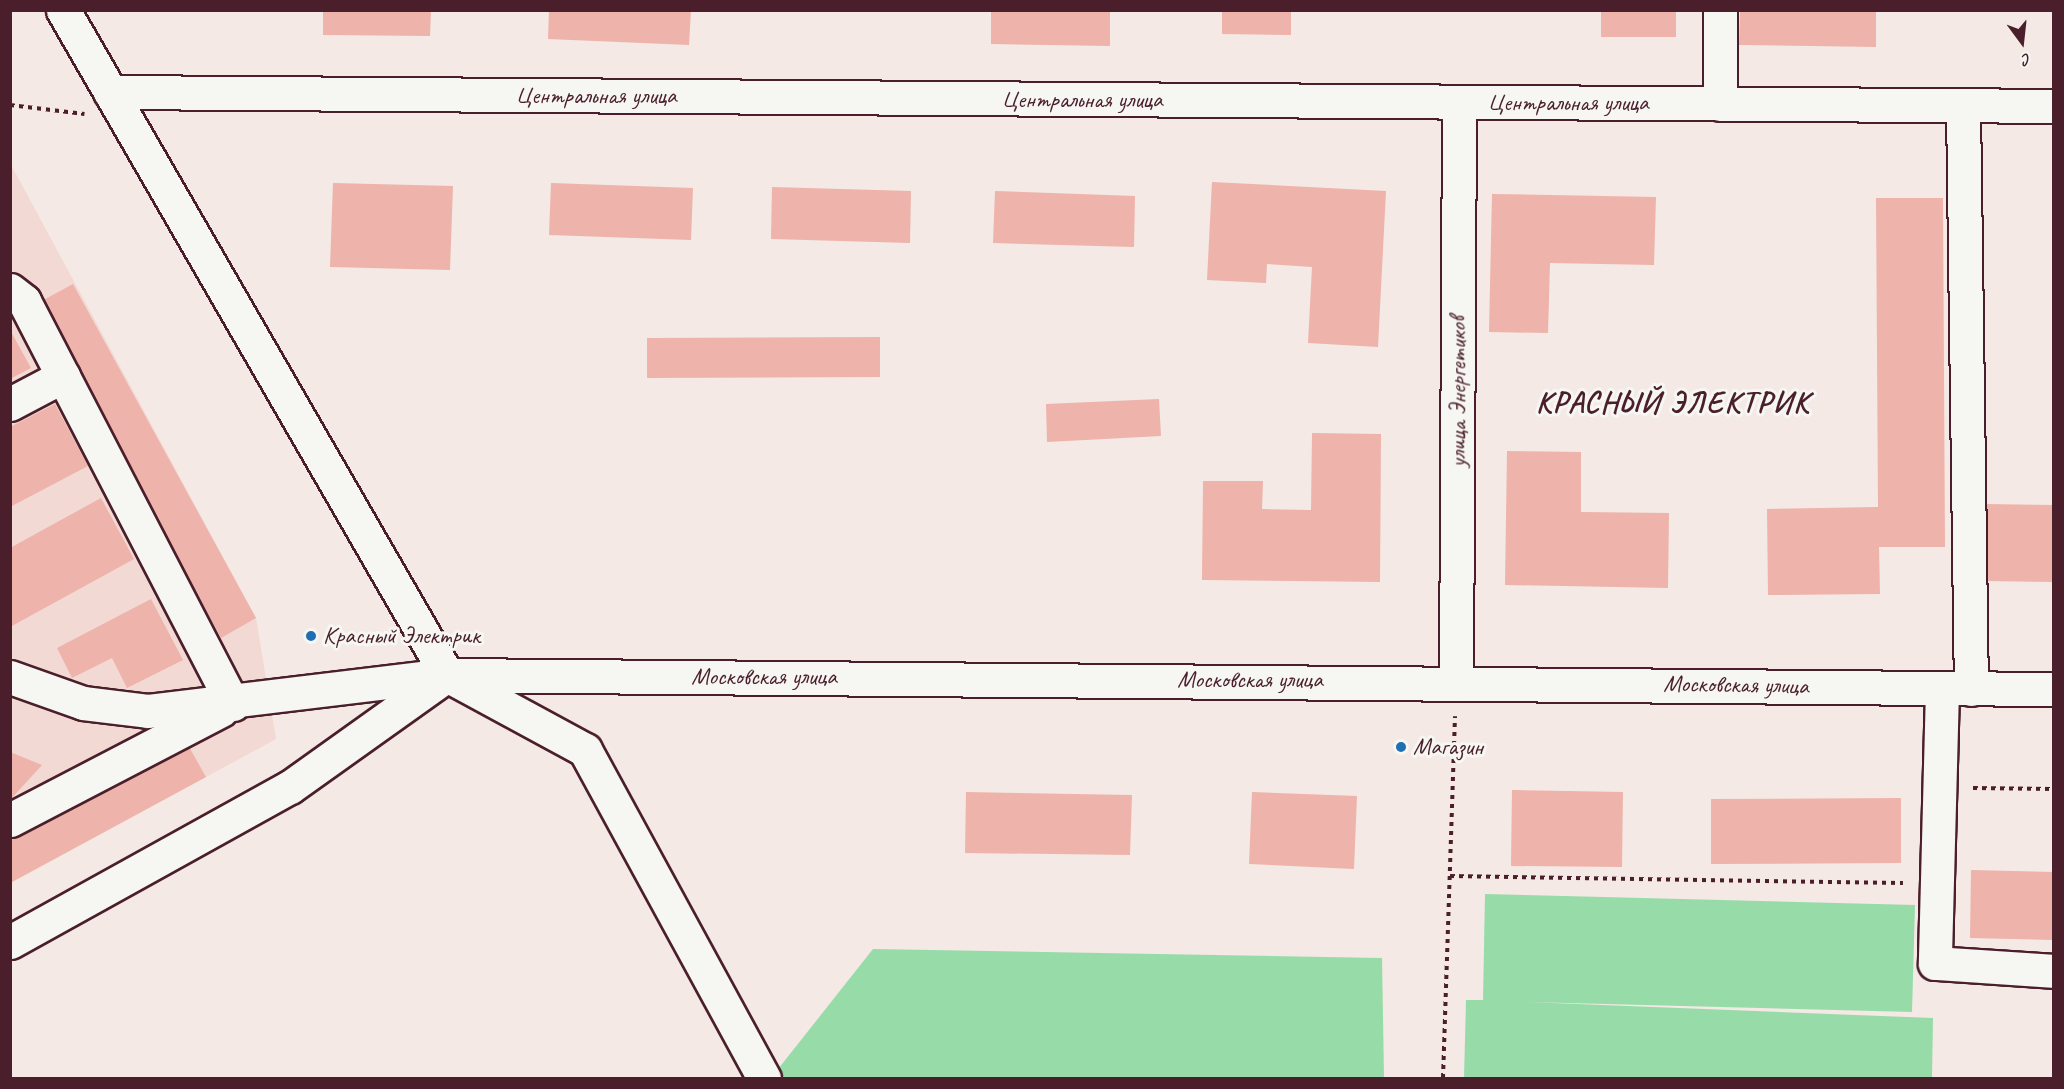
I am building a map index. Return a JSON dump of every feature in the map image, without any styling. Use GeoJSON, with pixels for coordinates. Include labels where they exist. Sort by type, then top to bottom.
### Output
{"type":"FeatureCollection","features":[{"type":"Feature","properties":{"kind":"street"},"geometry":{"type":"LineString","coordinates":[[63,10],[447,675],[585,750],[764,1078]]}},
{"type":"Feature","properties":{"kind":"street"},"geometry":{"type":"LineString","coordinates":[[1720,10],[1720,104]]}},
{"type":"Feature","properties":{"kind":"street","name":"Центральная улица"},"geometry":{"type":"LineString","coordinates":[[117,104],[1460,103],[2054,106]]}},
{"type":"Feature","properties":{"kind":"street","name":"улица Энергетиков"},"geometry":{"type":"LineString","coordinates":[[1456,681],[1460,103]]}},
{"type":"Feature","properties":{"kind":"street"},"geometry":{"type":"LineString","coordinates":[[1963,105],[1956,689],[1940,788],[1935,963],[2054,971]]}},
{"type":"Feature","properties":{"kind":"street"},"geometry":{"type":"LineString","coordinates":[[10,290],[24,301],[233,704],[13,816]]}},
{"type":"Feature","properties":{"kind":"street"},"geometry":{"type":"LineString","coordinates":[[10,404],[63,376]]}},
{"type":"Feature","properties":{"kind":"street"},"geometry":{"type":"LineString","coordinates":[[10,942],[290,787],[447,675]]}},
{"type":"Feature","properties":{"kind":"street","name":"Московская улица"},"geometry":{"type":"LineString","coordinates":[[10,677],[83,704],[148,711],[233,704],[447,675],[1456,681],[2054,689]]}},
{"type":"Feature","properties":{"kind":"path"},"geometry":{"type":"LineString","coordinates":[[10,105],[117,104]]}},
{"type":"Feature","properties":{"kind":"path"},"geometry":{"type":"LineString","coordinates":[[1443,1078],[1456,681]]}},
{"type":"Feature","properties":{"kind":"path"},"geometry":{"type":"LineString","coordinates":[[1940,788],[2054,789]]}},
{"type":"Feature","properties":{"kind":"path"},"geometry":{"type":"LineString","coordinates":[[1450,876],[1937,884]]}},
{"type":"Feature","properties":{"kind":"shaded area"},"geometry":{"type":"Polygon","coordinates":[[[10,163],[256,618],[276,739],[11,883],[10,163]]]}},
{"type":"Feature","properties":{"kind":"green space"},"geometry":{"type":"Polygon","coordinates":[[[1485,894],[1915,905],[1912,1012],[1527,1002],[1933,1018],[1932,1078],[1464,1078],[1466,1000],[1483,1000],[1485,894]]]}},
{"type":"Feature","properties":{"kind":"green space"},"geometry":{"type":"Polygon","coordinates":[[[873,949],[1382,958],[1384,1078],[771,1078],[873,949]]]}},
{"type":"Feature","properties":{"kind":"building"},"geometry":{"type":"Polygon","coordinates":[[[323,10],[431,10],[430,36],[323,35],[323,10]]]}},
{"type":"Feature","properties":{"kind":"building"},"geometry":{"type":"Polygon","coordinates":[[[549,10],[691,10],[689,45],[548,39],[549,10]]]}},
{"type":"Feature","properties":{"kind":"building"},"geometry":{"type":"Polygon","coordinates":[[[991,10],[1110,10],[1110,46],[991,44],[991,10]]]}},
{"type":"Feature","properties":{"kind":"building"},"geometry":{"type":"Polygon","coordinates":[[[1222,10],[1291,10],[1291,35],[1222,34],[1222,10]]]}},
{"type":"Feature","properties":{"kind":"building"},"geometry":{"type":"Polygon","coordinates":[[[1601,10],[1676,10],[1676,37],[1601,37],[1601,10]]]}},
{"type":"Feature","properties":{"kind":"building"},"geometry":{"type":"Polygon","coordinates":[[[1740,10],[1876,10],[1876,47],[1739,45],[1740,10]]]}},
{"type":"Feature","properties":{"kind":"building"},"geometry":{"type":"Polygon","coordinates":[[[1212,182],[1386,191],[1378,347],[1308,343],[1312,267],[1267,264],[1266,283],[1207,280],[1212,182]]]}},
{"type":"Feature","properties":{"kind":"building"},"geometry":{"type":"Polygon","coordinates":[[[333,183],[453,186],[450,270],[330,267],[333,183]]]}},
{"type":"Feature","properties":{"kind":"building"},"geometry":{"type":"Polygon","coordinates":[[[551,183],[693,188],[691,240],[549,235],[551,183]]]}},
{"type":"Feature","properties":{"kind":"building"},"geometry":{"type":"Polygon","coordinates":[[[772,187],[911,191],[910,243],[771,239],[772,187]]]}},
{"type":"Feature","properties":{"kind":"building"},"geometry":{"type":"Polygon","coordinates":[[[995,191],[1135,196],[1134,247],[993,243],[995,191]]]}},
{"type":"Feature","properties":{"kind":"building"},"geometry":{"type":"Polygon","coordinates":[[[1492,194],[1656,197],[1654,265],[1550,263],[1548,333],[1489,332],[1492,194]]]}},
{"type":"Feature","properties":{"kind":"building"},"geometry":{"type":"Polygon","coordinates":[[[1876,198],[1943,198],[1945,547],[1879,547],[1880,594],[1768,595],[1767,509],[1878,507],[1876,198]]]}},
{"type":"Feature","properties":{"kind":"building"},"geometry":{"type":"Polygon","coordinates":[[[73,284],[256,618],[221,638],[38,303],[73,284]]]}},
{"type":"Feature","properties":{"kind":"building"},"geometry":{"type":"Polygon","coordinates":[[[10,330],[31,368],[10,379],[10,330]]]}},
{"type":"Feature","properties":{"kind":"building"},"geometry":{"type":"Polygon","coordinates":[[[880,337],[880,377],[647,378],[647,338],[880,337]]]}},
{"type":"Feature","properties":{"kind":"building"},"geometry":{"type":"Polygon","coordinates":[[[1159,399],[1161,436],[1047,442],[1046,404],[1159,399]]]}},
{"type":"Feature","properties":{"kind":"building"},"geometry":{"type":"Polygon","coordinates":[[[55,404],[88,466],[10,507],[10,427],[55,404]]]}},
{"type":"Feature","properties":{"kind":"building"},"geometry":{"type":"Polygon","coordinates":[[[1312,433],[1381,434],[1380,582],[1202,580],[1203,481],[1263,481],[1262,509],[1311,510],[1312,433]]]}},
{"type":"Feature","properties":{"kind":"building"},"geometry":{"type":"Polygon","coordinates":[[[1507,451],[1581,452],[1581,512],[1669,513],[1668,588],[1505,585],[1507,451]]]}},
{"type":"Feature","properties":{"kind":"building"},"geometry":{"type":"Polygon","coordinates":[[[101,498],[134,559],[10,627],[10,548],[101,498]]]}},
{"type":"Feature","properties":{"kind":"building"},"geometry":{"type":"Polygon","coordinates":[[[1985,504],[2054,505],[2054,582],[1984,581],[1985,504]]]}},
{"type":"Feature","properties":{"kind":"building"},"geometry":{"type":"Polygon","coordinates":[[[151,599],[183,660],[127,688],[112,658],[72,678],[57,648],[151,599]]]}},
{"type":"Feature","properties":{"kind":"building"},"geometry":{"type":"Polygon","coordinates":[[[188,745],[206,777],[10,883],[10,837],[188,745]]]}},
{"type":"Feature","properties":{"kind":"building"},"geometry":{"type":"Polygon","coordinates":[[[10,752],[42,765],[10,800],[10,752]]]}},
{"type":"Feature","properties":{"kind":"building"},"geometry":{"type":"Polygon","coordinates":[[[1512,790],[1623,792],[1622,867],[1511,866],[1512,790]]]}},
{"type":"Feature","properties":{"kind":"building"},"geometry":{"type":"Polygon","coordinates":[[[966,792],[1132,795],[1130,855],[965,853],[966,792]]]}},
{"type":"Feature","properties":{"kind":"building"},"geometry":{"type":"Polygon","coordinates":[[[1252,792],[1357,796],[1354,869],[1249,864],[1252,792]]]}},
{"type":"Feature","properties":{"kind":"building"},"geometry":{"type":"Polygon","coordinates":[[[1901,798],[1901,863],[1711,864],[1711,799],[1901,798]]]}},
{"type":"Feature","properties":{"kind":"building"},"geometry":{"type":"Polygon","coordinates":[[[1971,870],[2054,872],[2054,940],[1970,938],[1971,870]]]}},
{"type":"Feature","properties":{"kind":"place","name":"Красный Электрик"},"geometry":{"type":"Point","coordinates":[311,636]}},
{"type":"Feature","properties":{"kind":"place","name":"Магазин"},"geometry":{"type":"Point","coordinates":[1401,747]}},
{"type":"Feature","properties":{"kind":"district","name":"КРАСНЫЙ ЭЛЕКТРИК"},"geometry":{"type":"Point","coordinates":[1673,402]}}]}
